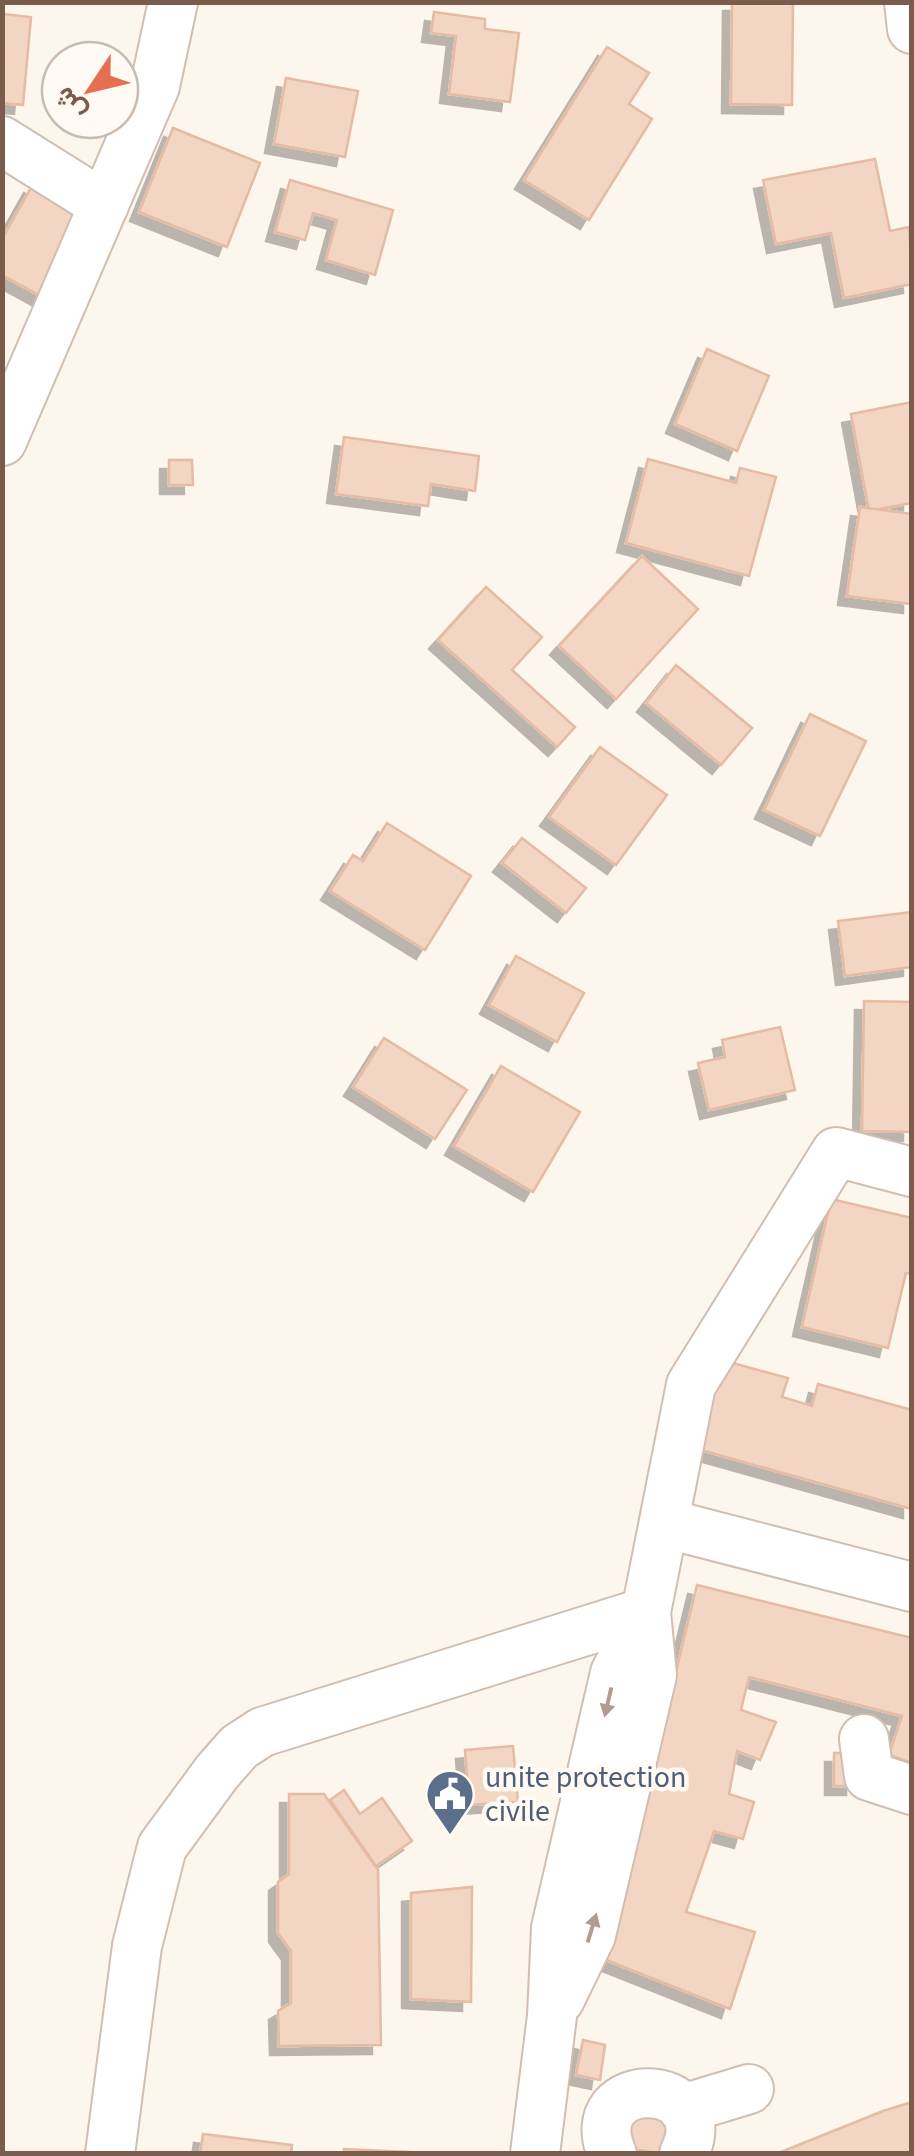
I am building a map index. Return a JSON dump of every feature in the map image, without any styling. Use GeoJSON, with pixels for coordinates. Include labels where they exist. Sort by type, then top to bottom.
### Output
{"type":"FeatureCollection","features":[{"type":"Feature","properties":{"kind":"street"},"geometry":{"type":"LineString","coordinates":[[2,441],[155,86],[173,2]]}},
{"type":"Feature","properties":{"kind":"street"},"geometry":{"type":"LineString","coordinates":[[909,2],[912,30]]}},
{"type":"Feature","properties":{"kind":"street"},"geometry":{"type":"LineString","coordinates":[[2,141],[104,205]]}},
{"type":"Feature","properties":{"kind":"street"},"geometry":{"type":"LineString","coordinates":[[535,2154],[552,2016],[556,1928],[615,1672],[646,1612],[691,1385],[836,1152],[912,1172]]}},
{"type":"Feature","properties":{"kind":"street"},"geometry":{"type":"LineString","coordinates":[[664,1523],[912,1587]]}},
{"type":"Feature","properties":{"kind":"street"},"geometry":{"type":"LineString","coordinates":[[110,2154],[138,1946],[162,1847],[239,1747],[262,1732],[646,1612]]}},
{"type":"Feature","properties":{"kind":"street"},"geometry":{"type":"LineString","coordinates":[[864,1739],[868,1776],[912,1790]]}},
{"type":"Feature","properties":{"kind":"street"},"geometry":{"type":"LineString","coordinates":[[612,2154],[609,2121],[623,2100],[634,2093],[660,2093],[684,2131],[750,2090]]}},
{"type":"Feature","properties":{"kind":"building"},"geometry":{"type":"Polygon","coordinates":[[[732,2],[793,2],[792,105],[731,104],[732,2]]]}},
{"type":"Feature","properties":{"kind":"building"},"geometry":{"type":"Polygon","coordinates":[[[434,12],[485,19],[485,29],[519,33],[510,102],[449,94],[456,36],[431,33],[434,12]]]}},
{"type":"Feature","properties":{"kind":"building"},"geometry":{"type":"Polygon","coordinates":[[[2,14],[31,17],[23,105],[2,103],[2,14]]]}},
{"type":"Feature","properties":{"kind":"building"},"geometry":{"type":"Polygon","coordinates":[[[607,47],[649,73],[629,104],[652,119],[589,220],[524,180],[607,47]]]}},
{"type":"Feature","properties":{"kind":"building"},"geometry":{"type":"Polygon","coordinates":[[[286,78],[358,91],[345,157],[274,144],[286,78]]]}},
{"type":"Feature","properties":{"kind":"building"},"geometry":{"type":"Polygon","coordinates":[[[173,128],[260,163],[227,247],[139,212],[173,128]]]}},
{"type":"Feature","properties":{"kind":"building"},"geometry":{"type":"Polygon","coordinates":[[[875,159],[890,231],[909,227],[912,284],[844,298],[831,233],[776,244],[763,180],[875,159]]]}},
{"type":"Feature","properties":{"kind":"building"},"geometry":{"type":"Polygon","coordinates":[[[290,180],[393,210],[375,275],[326,260],[337,220],[313,213],[305,240],[275,232],[290,180]]]}},
{"type":"Feature","properties":{"kind":"building"},"geometry":{"type":"Polygon","coordinates":[[[33,184],[97,219],[52,302],[2,275],[2,239],[33,184]]]}},
{"type":"Feature","properties":{"kind":"building"},"geometry":{"type":"Polygon","coordinates":[[[707,349],[769,376],[737,451],[675,424],[707,349]]]}},
{"type":"Feature","properties":{"kind":"building"},"geometry":{"type":"Polygon","coordinates":[[[912,402],[912,503],[869,511],[851,414],[912,402]]]}},
{"type":"Feature","properties":{"kind":"building"},"geometry":{"type":"Polygon","coordinates":[[[344,437],[479,456],[475,491],[431,484],[428,506],[336,494],[344,437]]]}},
{"type":"Feature","properties":{"kind":"building"},"geometry":{"type":"Polygon","coordinates":[[[648,459],[736,483],[740,468],[776,477],[749,576],[626,543],[648,459]]]}},
{"type":"Feature","properties":{"kind":"building"},"geometry":{"type":"Polygon","coordinates":[[[169,460],[192,460],[193,485],[169,485],[169,460]]]}},
{"type":"Feature","properties":{"kind":"building"},"geometry":{"type":"Polygon","coordinates":[[[860,507],[912,514],[912,604],[847,596],[860,507]]]}},
{"type":"Feature","properties":{"kind":"building"},"geometry":{"type":"Polygon","coordinates":[[[642,556],[698,609],[616,699],[559,646],[642,556]]]}},
{"type":"Feature","properties":{"kind":"building"},"geometry":{"type":"Polygon","coordinates":[[[486,587],[542,637],[512,670],[575,727],[557,747],[438,640],[486,587]]]}},
{"type":"Feature","properties":{"kind":"building"},"geometry":{"type":"Polygon","coordinates":[[[676,665],[752,728],[721,765],[646,703],[676,665]]]}},
{"type":"Feature","properties":{"kind":"building"},"geometry":{"type":"Polygon","coordinates":[[[810,714],[866,741],[820,836],[764,810],[810,714]]]}},
{"type":"Feature","properties":{"kind":"building"},"geometry":{"type":"Polygon","coordinates":[[[600,747],[667,795],[616,865],[549,817],[600,747]]]}},
{"type":"Feature","properties":{"kind":"building"},"geometry":{"type":"Polygon","coordinates":[[[387,823],[471,876],[425,950],[330,891],[353,855],[363,861],[387,823]]]}},
{"type":"Feature","properties":{"kind":"building"},"geometry":{"type":"Polygon","coordinates":[[[522,838],[586,888],[566,913],[502,863],[522,838]]]}},
{"type":"Feature","properties":{"kind":"building"},"geometry":{"type":"Polygon","coordinates":[[[912,912],[912,967],[845,976],[838,921],[912,912]]]}},
{"type":"Feature","properties":{"kind":"building"},"geometry":{"type":"Polygon","coordinates":[[[516,956],[584,993],[557,1042],[489,1005],[516,956]]]}},
{"type":"Feature","properties":{"kind":"building"},"geometry":{"type":"Polygon","coordinates":[[[864,1001],[912,1002],[912,1132],[862,1131],[864,1001]]]}},
{"type":"Feature","properties":{"kind":"building"},"geometry":{"type":"Polygon","coordinates":[[[780,1027],[795,1090],[709,1110],[698,1063],[725,1057],[722,1040],[780,1027]]]}},
{"type":"Feature","properties":{"kind":"building"},"geometry":{"type":"Polygon","coordinates":[[[384,1038],[467,1090],[435,1139],[353,1087],[384,1038]]]}},
{"type":"Feature","properties":{"kind":"building"},"geometry":{"type":"Polygon","coordinates":[[[501,1066],[580,1112],[533,1192],[454,1146],[501,1066]]]}},
{"type":"Feature","properties":{"kind":"building"},"geometry":{"type":"Polygon","coordinates":[[[831,1199],[912,1218],[912,1274],[906,1273],[888,1348],[802,1327],[831,1199]]]}},
{"type":"Feature","properties":{"kind":"building"},"geometry":{"type":"Polygon","coordinates":[[[714,1358],[788,1378],[782,1397],[812,1406],[818,1384],[912,1410],[912,1509],[690,1447],[714,1358]]]}},
{"type":"Feature","properties":{"kind":"building"},"geometry":{"type":"Polygon","coordinates":[[[697,1585],[912,1638],[912,1763],[889,1755],[902,1716],[749,1677],[741,1710],[776,1722],[760,1760],[737,1751],[729,1794],[754,1802],[743,1839],[714,1831],[686,1912],[755,1932],[730,2009],[606,1960],[697,1585]]]}},
{"type":"Feature","properties":{"kind":"building"},"geometry":{"type":"Polygon","coordinates":[[[513,1746],[518,1802],[469,1805],[465,1750],[513,1746]]]}},
{"type":"Feature","properties":{"kind":"building"},"geometry":{"type":"Polygon","coordinates":[[[834,1753],[855,1753],[855,1786],[834,1786],[834,1753]]]}},
{"type":"Feature","properties":{"kind":"building"},"geometry":{"type":"Polygon","coordinates":[[[344,1790],[360,1814],[382,1798],[412,1841],[376,1866],[330,1800],[344,1790]]]}},
{"type":"Feature","properties":{"kind":"building"},"geometry":{"type":"Polygon","coordinates":[[[289,1794],[324,1794],[378,1870],[381,2045],[279,2046],[278,2011],[291,2003],[291,1951],[278,1933],[278,1882],[289,1874],[289,1794]]]}},
{"type":"Feature","properties":{"kind":"building"},"geometry":{"type":"Polygon","coordinates":[[[472,1887],[471,2002],[411,1999],[411,1893],[472,1887]]]}},
{"type":"Feature","properties":{"kind":"building"},"geometry":{"type":"Polygon","coordinates":[[[583,2040],[605,2045],[600,2080],[576,2075],[583,2040]]]}},
{"type":"Feature","properties":{"kind":"building"},"geometry":{"type":"Polygon","coordinates":[[[912,2102],[912,2154],[776,2154],[883,2111],[912,2102]]]}},
{"type":"Feature","properties":{"kind":"building"},"geometry":{"type":"Polygon","coordinates":[[[632,2112],[672,2121],[666,2154],[623,2148],[632,2112]]]}},
{"type":"Feature","properties":{"kind":"building"},"geometry":{"type":"Polygon","coordinates":[[[203,2134],[292,2145],[291,2154],[200,2154],[203,2134]]]}},
{"type":"Feature","properties":{"kind":"building"},"geometry":{"type":"Polygon","coordinates":[[[344,2149],[455,2154],[344,2154],[344,2149]]]}},
{"type":"Feature","properties":{"kind":"place","name":"unite protection civile"},"geometry":{"type":"Point","coordinates":[450,1836]}}]}
